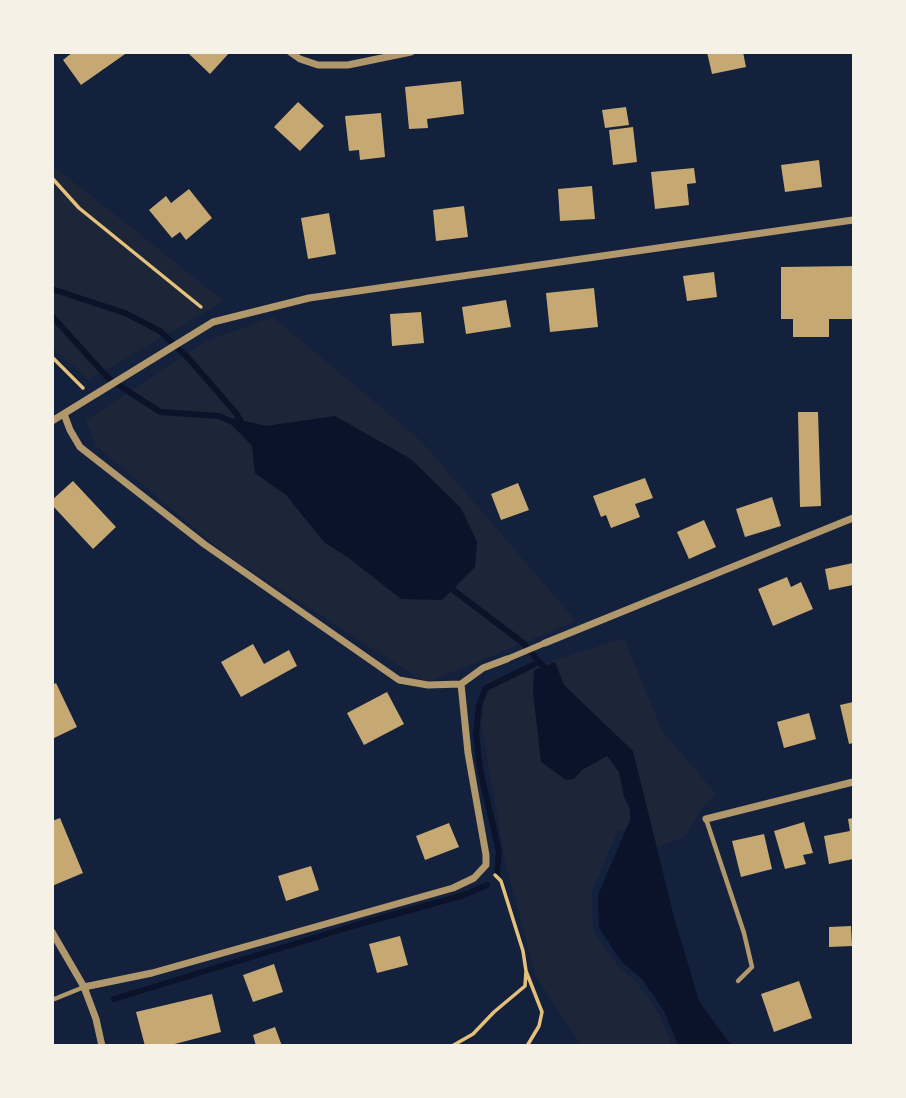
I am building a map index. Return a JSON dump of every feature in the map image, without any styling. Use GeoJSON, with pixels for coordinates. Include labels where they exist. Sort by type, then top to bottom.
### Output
{"type":"FeatureCollection","features":[{"type":"Feature","properties":{"kind":"street"},"geometry":{"type":"LineString","coordinates":[[290,52],[300,59],[318,65],[348,65],[411,52]]}},
{"type":"Feature","properties":{"kind":"street"},"geometry":{"type":"LineString","coordinates":[[52,421],[213,321],[310,298],[853,220]]}},
{"type":"Feature","properties":{"kind":"street"},"geometry":{"type":"LineString","coordinates":[[64,414],[80,447],[204,544],[399,680],[428,685],[461,684],[483,668],[853,518]]}},
{"type":"Feature","properties":{"kind":"street"},"geometry":{"type":"LineString","coordinates":[[84,987],[152,973],[453,888],[474,878],[486,865],[468,753],[461,684]]}},
{"type":"Feature","properties":{"kind":"street"},"geometry":{"type":"LineString","coordinates":[[706,818],[853,782]]}},
{"type":"Feature","properties":{"kind":"street"},"geometry":{"type":"LineString","coordinates":[[52,932],[84,987],[102,1045]]}},
{"type":"Feature","properties":{"kind":"lane"},"geometry":{"type":"LineString","coordinates":[[706,818],[744,933],[752,967],[738,981]]}},
{"type":"Feature","properties":{"kind":"lane"},"geometry":{"type":"LineString","coordinates":[[52,1000],[84,987]]}},
{"type":"Feature","properties":{"kind":"path"},"geometry":{"type":"LineString","coordinates":[[52,178],[79,208],[201,307]]}},
{"type":"Feature","properties":{"kind":"path"},"geometry":{"type":"LineString","coordinates":[[52,357],[96,394]]}},
{"type":"Feature","properties":{"kind":"path"},"geometry":{"type":"LineString","coordinates":[[486,865],[501,881],[542,1012],[540,1026],[527,1045]]}},
{"type":"Feature","properties":{"kind":"path"},"geometry":{"type":"LineString","coordinates":[[452,1045],[473,1034],[525,986],[527,971]]}},
{"type":"Feature","properties":{"kind":"shaded area"},"geometry":{"type":"Polygon","coordinates":[[[52,165],[224,301],[88,380],[53,347],[52,165]]]}},
{"type":"Feature","properties":{"kind":"shaded area"},"geometry":{"type":"Polygon","coordinates":[[[273,317],[421,441],[576,621],[426,683],[227,555],[96,446],[86,420],[207,341],[273,317]]]}},
{"type":"Feature","properties":{"kind":"shaded area"},"geometry":{"type":"Polygon","coordinates":[[[335,416],[411,459],[461,508],[477,542],[475,567],[442,600],[401,599],[324,542],[286,495],[255,473],[252,446],[228,421],[232,418],[266,426],[335,416]]]}},
{"type":"Feature","properties":{"kind":"shaded area"},"geometry":{"type":"Polygon","coordinates":[[[624,638],[662,731],[716,794],[702,808],[684,837],[657,847],[651,825],[618,831],[592,890],[593,931],[618,966],[637,983],[660,1015],[672,1045],[581,1045],[535,975],[506,864],[481,724],[487,682],[624,638]]]}},
{"type":"Feature","properties":{"kind":"shaded area"},"geometry":{"type":"Polygon","coordinates":[[[555,662],[564,685],[633,751],[674,917],[699,1001],[731,1045],[678,1045],[664,1011],[642,979],[622,962],[599,928],[598,895],[630,820],[630,809],[624,797],[619,772],[607,756],[582,770],[574,779],[566,780],[541,762],[533,692],[534,670],[555,662]]]}},
{"type":"Feature","properties":{"kind":"building"},"geometry":{"type":"Polygon","coordinates":[[[73,52],[128,52],[81,85],[63,60],[73,52]]]}},
{"type":"Feature","properties":{"kind":"building"},"geometry":{"type":"Polygon","coordinates":[[[187,52],[230,52],[210,74],[187,52]]]}},
{"type":"Feature","properties":{"kind":"building"},"geometry":{"type":"Polygon","coordinates":[[[707,52],[743,52],[746,67],[712,74],[707,52]]]}},
{"type":"Feature","properties":{"kind":"building"},"geometry":{"type":"Polygon","coordinates":[[[461,81],[464,114],[427,119],[428,128],[409,129],[405,87],[461,81]]]}},
{"type":"Feature","properties":{"kind":"building"},"geometry":{"type":"Polygon","coordinates":[[[298,102],[324,126],[300,151],[274,127],[298,102]]]}},
{"type":"Feature","properties":{"kind":"building"},"geometry":{"type":"Polygon","coordinates":[[[626,107],[629,125],[605,128],[602,110],[626,107]]]}},
{"type":"Feature","properties":{"kind":"building"},"geometry":{"type":"Polygon","coordinates":[[[381,113],[385,157],[360,160],[359,150],[349,151],[345,116],[381,113]]]}},
{"type":"Feature","properties":{"kind":"building"},"geometry":{"type":"Polygon","coordinates":[[[633,127],[637,162],[613,165],[609,130],[633,127]]]}},
{"type":"Feature","properties":{"kind":"building"},"geometry":{"type":"Polygon","coordinates":[[[819,160],[822,187],[785,192],[781,165],[819,160]]]}},
{"type":"Feature","properties":{"kind":"building"},"geometry":{"type":"Polygon","coordinates":[[[694,168],[696,183],[687,184],[689,205],[655,209],[651,172],[694,168]]]}},
{"type":"Feature","properties":{"kind":"building"},"geometry":{"type":"Polygon","coordinates":[[[592,186],[595,219],[560,221],[558,189],[592,186]]]}},
{"type":"Feature","properties":{"kind":"building"},"geometry":{"type":"Polygon","coordinates":[[[189,189],[212,218],[186,240],[180,232],[172,238],[149,210],[166,196],[171,203],[189,189]]]}},
{"type":"Feature","properties":{"kind":"building"},"geometry":{"type":"Polygon","coordinates":[[[464,206],[468,237],[436,241],[433,210],[464,206]]]}},
{"type":"Feature","properties":{"kind":"building"},"geometry":{"type":"Polygon","coordinates":[[[329,213],[336,254],[308,259],[301,218],[329,213]]]}},
{"type":"Feature","properties":{"kind":"building"},"geometry":{"type":"Polygon","coordinates":[[[853,266],[853,319],[829,319],[829,337],[793,337],[793,319],[781,319],[781,267],[853,266]]]}},
{"type":"Feature","properties":{"kind":"building"},"geometry":{"type":"Polygon","coordinates":[[[714,272],[717,297],[687,301],[683,276],[714,272]]]}},
{"type":"Feature","properties":{"kind":"building"},"geometry":{"type":"Polygon","coordinates":[[[594,288],[598,327],[550,332],[546,293],[594,288]]]}},
{"type":"Feature","properties":{"kind":"building"},"geometry":{"type":"Polygon","coordinates":[[[506,300],[511,327],[466,334],[462,307],[506,300]]]}},
{"type":"Feature","properties":{"kind":"building"},"geometry":{"type":"Polygon","coordinates":[[[421,312],[424,343],[392,346],[390,314],[421,312]]]}},
{"type":"Feature","properties":{"kind":"building"},"geometry":{"type":"Polygon","coordinates":[[[798,412],[818,412],[821,506],[800,507],[798,412]]]}},
{"type":"Feature","properties":{"kind":"building"},"geometry":{"type":"Polygon","coordinates":[[[645,478],[653,498],[635,504],[640,517],[611,528],[606,515],[601,517],[593,496],[645,478]]]}},
{"type":"Feature","properties":{"kind":"building"},"geometry":{"type":"Polygon","coordinates":[[[73,481],[116,527],[93,549],[52,505],[52,500],[73,481]]]}},
{"type":"Feature","properties":{"kind":"building"},"geometry":{"type":"Polygon","coordinates":[[[518,483],[529,510],[501,520],[491,494],[518,483]]]}},
{"type":"Feature","properties":{"kind":"building"},"geometry":{"type":"Polygon","coordinates":[[[772,497],[781,526],[745,537],[736,509],[772,497]]]}},
{"type":"Feature","properties":{"kind":"building"},"geometry":{"type":"Polygon","coordinates":[[[704,520],[716,547],[689,559],[677,532],[704,520]]]}},
{"type":"Feature","properties":{"kind":"building"},"geometry":{"type":"Polygon","coordinates":[[[853,563],[853,585],[829,590],[825,569],[853,563]]]}},
{"type":"Feature","properties":{"kind":"building"},"geometry":{"type":"Polygon","coordinates":[[[787,577],[791,587],[801,582],[813,609],[773,626],[758,589],[787,577]]]}},
{"type":"Feature","properties":{"kind":"building"},"geometry":{"type":"Polygon","coordinates":[[[253,644],[264,664],[289,650],[297,666],[241,697],[221,662],[253,644]]]}},
{"type":"Feature","properties":{"kind":"building"},"geometry":{"type":"Polygon","coordinates":[[[56,683],[77,727],[52,739],[52,685],[56,683]]]}},
{"type":"Feature","properties":{"kind":"building"},"geometry":{"type":"Polygon","coordinates":[[[387,692],[404,724],[364,745],[347,713],[387,692]]]}},
{"type":"Feature","properties":{"kind":"building"},"geometry":{"type":"Polygon","coordinates":[[[853,702],[853,743],[849,744],[840,705],[853,702]]]}},
{"type":"Feature","properties":{"kind":"building"},"geometry":{"type":"Polygon","coordinates":[[[809,713],[816,739],[784,748],[777,722],[809,713]]]}},
{"type":"Feature","properties":{"kind":"building"},"geometry":{"type":"Polygon","coordinates":[[[60,818],[83,873],[52,886],[52,821],[60,818]]]}},
{"type":"Feature","properties":{"kind":"building"},"geometry":{"type":"Polygon","coordinates":[[[853,818],[853,859],[829,864],[824,836],[850,831],[848,819],[853,818]]]}},
{"type":"Feature","properties":{"kind":"building"},"geometry":{"type":"Polygon","coordinates":[[[804,822],[813,853],[803,855],[806,864],[785,869],[774,831],[804,822]]]}},
{"type":"Feature","properties":{"kind":"building"},"geometry":{"type":"Polygon","coordinates":[[[449,823],[459,847],[425,860],[416,836],[449,823]]]}},
{"type":"Feature","properties":{"kind":"building"},"geometry":{"type":"Polygon","coordinates":[[[764,834],[772,869],[741,877],[732,841],[764,834]]]}},
{"type":"Feature","properties":{"kind":"building"},"geometry":{"type":"Polygon","coordinates":[[[311,866],[319,890],[286,901],[278,876],[311,866]]]}},
{"type":"Feature","properties":{"kind":"building"},"geometry":{"type":"Polygon","coordinates":[[[851,926],[852,946],[829,947],[829,927],[851,926]]]}},
{"type":"Feature","properties":{"kind":"building"},"geometry":{"type":"Polygon","coordinates":[[[400,936],[408,965],[377,973],[369,944],[400,936]]]}},
{"type":"Feature","properties":{"kind":"building"},"geometry":{"type":"Polygon","coordinates":[[[274,964],[283,992],[253,1002],[243,975],[274,964]]]}},
{"type":"Feature","properties":{"kind":"building"},"geometry":{"type":"Polygon","coordinates":[[[799,981],[812,1018],[774,1032],[761,994],[799,981]]]}},
{"type":"Feature","properties":{"kind":"building"},"geometry":{"type":"Polygon","coordinates":[[[212,994],[221,1032],[167,1046],[145,1046],[136,1012],[212,994]]]}},
{"type":"Feature","properties":{"kind":"building"},"geometry":{"type":"Polygon","coordinates":[[[275,1027],[282,1046],[256,1046],[253,1035],[275,1027]]]}},
{"type":"Feature","properties":{"kind":"waterway"},"geometry":{"type":"LineString","coordinates":[[52,289],[125,313],[160,331],[189,359],[236,413],[243,425]]}},
{"type":"Feature","properties":{"kind":"waterway"},"geometry":{"type":"LineString","coordinates":[[52,316],[108,378],[160,412],[219,416],[235,423]]}},
{"type":"Feature","properties":{"kind":"waterway"},"geometry":{"type":"LineString","coordinates":[[447,582],[452,589],[523,643],[548,672]]}},
{"type":"Feature","properties":{"kind":"waterway"},"geometry":{"type":"LineString","coordinates":[[497,874],[499,852],[480,769],[476,734],[479,705],[486,688],[539,662]]}},
{"type":"Feature","properties":{"kind":"waterway"},"geometry":{"type":"LineString","coordinates":[[114,999],[464,895],[487,885]]}}]}
